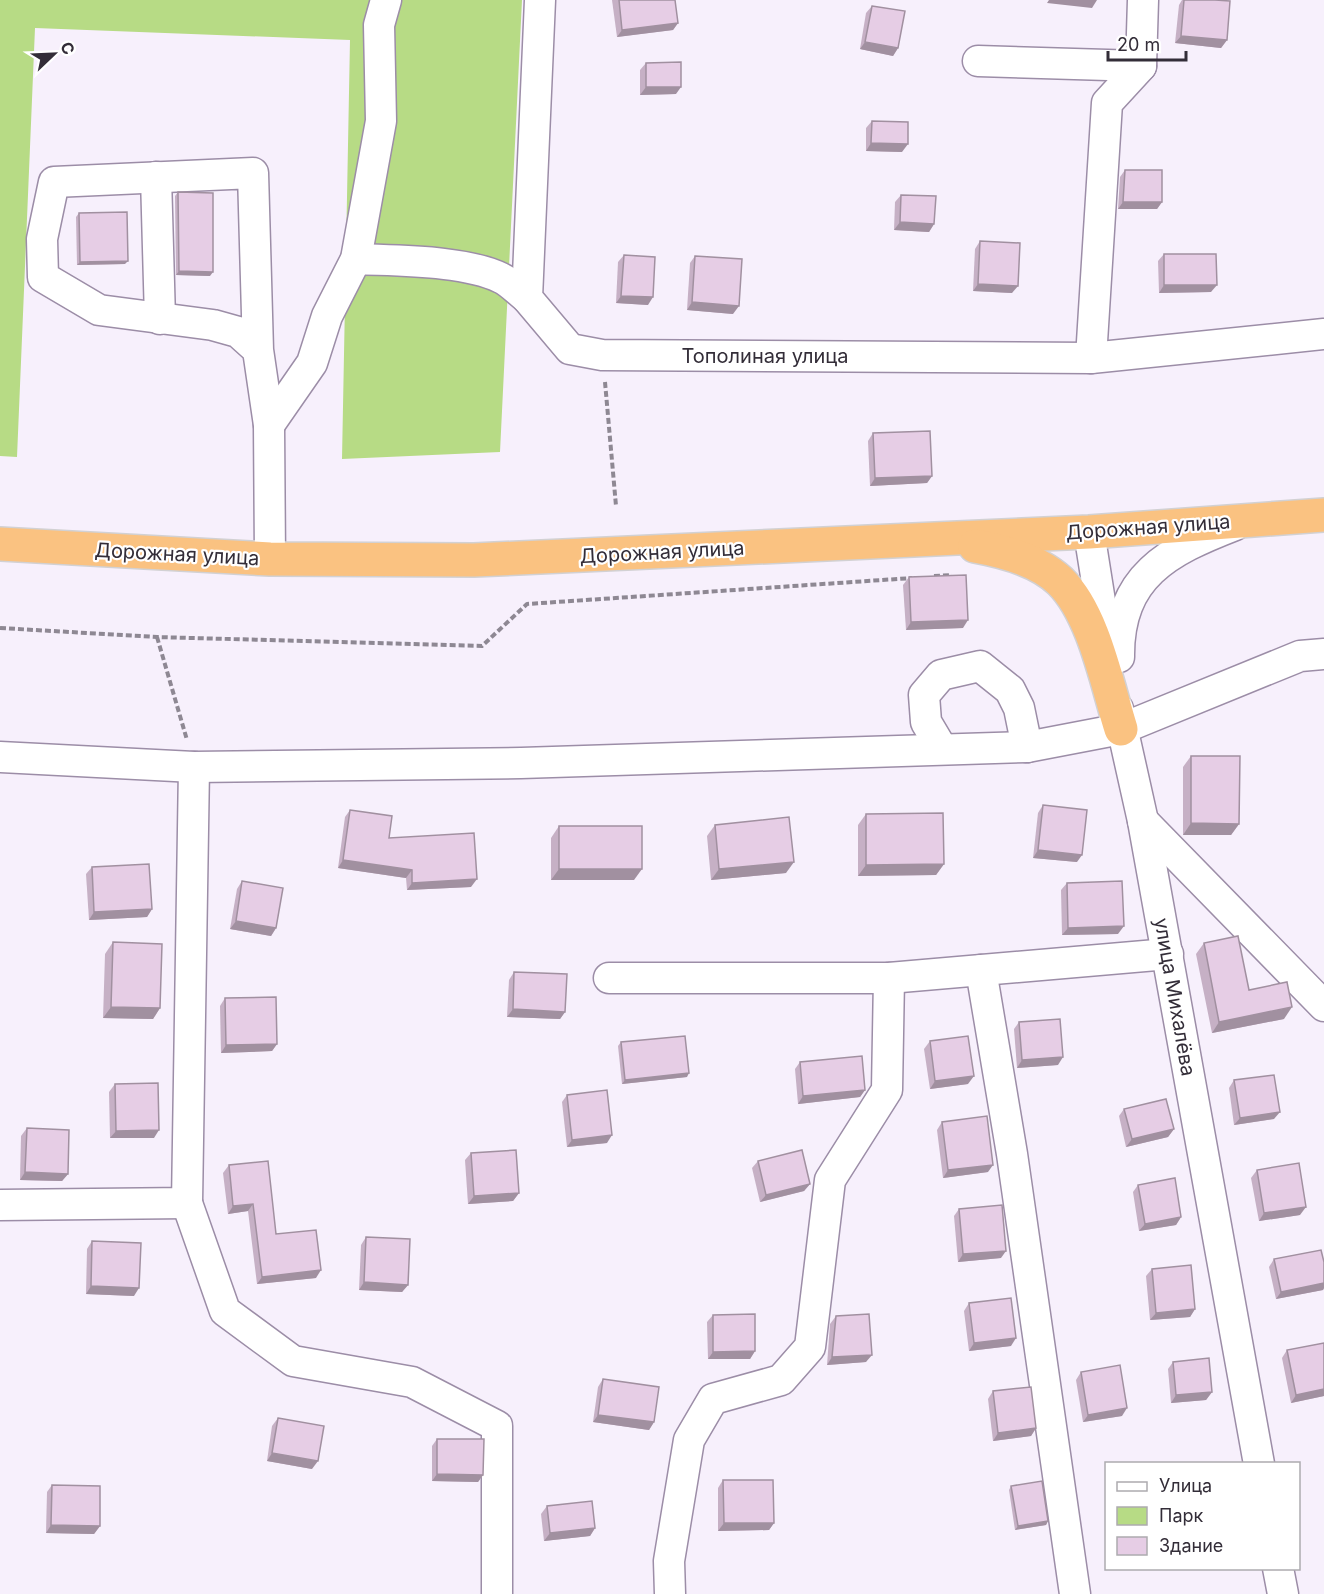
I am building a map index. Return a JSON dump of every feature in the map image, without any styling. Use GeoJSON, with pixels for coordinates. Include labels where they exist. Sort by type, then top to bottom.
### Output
{"type":"FeatureCollection","features":[{"type":"Feature","properties":{"kind":"highway","name":"Дорожная улица"},"geometry":{"type":"LineString","coordinates":[[0,544],[270,559],[474,560],[1089,532],[1324,515]]}},
{"type":"Feature","properties":{"kind":"highway"},"geometry":{"type":"LineString","coordinates":[[938,539],[993,549],[1031,563],[1060,580],[1082,610],[1121,729]]}},
{"type":"Feature","properties":{"kind":"street"},"geometry":{"type":"LineString","coordinates":[[269,425],[312,363],[327,316],[356,259],[381,121],[379,25],[386,0]]}},
{"type":"Feature","properties":{"kind":"street"},"geometry":{"type":"LineString","coordinates":[[527,298],[540,0]]}},
{"type":"Feature","properties":{"kind":"street"},"geometry":{"type":"LineString","coordinates":[[1091,358],[1107,103],[1141,66],[1143,0]]}},
{"type":"Feature","properties":{"kind":"street"},"geometry":{"type":"LineString","coordinates":[[978,61],[1141,66]]}},
{"type":"Feature","properties":{"kind":"street"},"geometry":{"type":"LineString","coordinates":[[258,350],[238,332],[213,325],[160,320],[99,310],[44,277],[43,248],[54,182],[253,173],[258,350],[269,425],[270,559]]}},
{"type":"Feature","properties":{"kind":"street"},"geometry":{"type":"LineString","coordinates":[[156,177],[160,320]]}},
{"type":"Feature","properties":{"kind":"street","name":"Тополиная улица"},"geometry":{"type":"LineString","coordinates":[[356,259],[420,261],[471,269],[501,278],[527,298],[570,349],[602,355],[1091,358],[1324,334]]}},
{"type":"Feature","properties":{"kind":"street"},"geometry":{"type":"LineString","coordinates":[[1121,729],[1119,647],[1125,609],[1143,577],[1172,554],[1248,520]]}},
{"type":"Feature","properties":{"kind":"street","name":"улица Михалёва"},"geometry":{"type":"LineString","coordinates":[[1089,532],[1121,729],[1143,821],[1168,954],[1259,1462]]}},
{"type":"Feature","properties":{"kind":"street"},"geometry":{"type":"LineString","coordinates":[[0,757],[194,766],[521,763],[1027,747],[1121,729],[1300,657],[1324,654]]}},
{"type":"Feature","properties":{"kind":"street"},"geometry":{"type":"LineString","coordinates":[[942,749],[926,722],[924,695],[941,675],[980,666],[1011,690],[1019,708],[1027,747]]}},
{"type":"Feature","properties":{"kind":"street"},"geometry":{"type":"LineString","coordinates":[[194,766],[187,1203],[225,1311],[293,1361],[412,1382],[497,1426],[497,1594]]}},
{"type":"Feature","properties":{"kind":"street"},"geometry":{"type":"LineString","coordinates":[[1143,821],[1324,1006]]}},
{"type":"Feature","properties":{"kind":"street"},"geometry":{"type":"LineString","coordinates":[[609,978],[889,978],[1168,954]]}},
{"type":"Feature","properties":{"kind":"street"},"geometry":{"type":"LineString","coordinates":[[981,970],[1014,1166],[1075,1594]]}},
{"type":"Feature","properties":{"kind":"street"},"geometry":{"type":"LineString","coordinates":[[670,1594],[669,1561],[689,1440],[713,1399],[781,1380],[810,1347],[830,1180],[886,1090],[889,978]]}},
{"type":"Feature","properties":{"kind":"street"},"geometry":{"type":"LineString","coordinates":[[0,1205],[187,1203]]}},
{"type":"Feature","properties":{"kind":"street"},"geometry":{"type":"LineString","coordinates":[[1278,1570],[1283,1594]]}},
{"type":"Feature","properties":{"kind":"path"},"geometry":{"type":"LineString","coordinates":[[602,355],[616,506]]}},
{"type":"Feature","properties":{"kind":"path"},"geometry":{"type":"LineString","coordinates":[[928,577],[952,575]]}},
{"type":"Feature","properties":{"kind":"path"},"geometry":{"type":"LineString","coordinates":[[0,628],[157,637],[482,646],[527,604],[917,578]]}},
{"type":"Feature","properties":{"kind":"path"},"geometry":{"type":"LineString","coordinates":[[157,637],[194,766]]}},
{"type":"Feature","properties":{"kind":"green space"},"geometry":{"type":"Polygon","coordinates":[[[0,0],[522,0],[500,452],[342,459],[350,40],[35,28],[17,457],[0,456],[0,0]]]}},
{"type":"Feature","properties":{"kind":"building"},"geometry":{"type":"Polygon","coordinates":[[[619,0],[675,0],[678,23],[622,30],[619,0]]]}},
{"type":"Feature","properties":{"kind":"building"},"geometry":{"type":"Polygon","coordinates":[[[1184,0],[1230,1],[1227,40],[1181,36],[1184,0]]]}},
{"type":"Feature","properties":{"kind":"building"},"geometry":{"type":"Polygon","coordinates":[[[872,6],[905,11],[898,48],[865,42],[872,6]]]}},
{"type":"Feature","properties":{"kind":"building"},"geometry":{"type":"Polygon","coordinates":[[[681,62],[681,87],[646,87],[646,63],[681,62]]]}},
{"type":"Feature","properties":{"kind":"building"},"geometry":{"type":"Polygon","coordinates":[[[872,121],[908,122],[908,144],[871,143],[872,121]]]}},
{"type":"Feature","properties":{"kind":"building"},"geometry":{"type":"Polygon","coordinates":[[[1125,170],[1162,170],[1162,202],[1123,202],[1125,170]]]}},
{"type":"Feature","properties":{"kind":"building"},"geometry":{"type":"Polygon","coordinates":[[[178,192],[213,193],[213,272],[179,271],[178,192]]]}},
{"type":"Feature","properties":{"kind":"building"},"geometry":{"type":"Polygon","coordinates":[[[901,195],[936,196],[934,224],[900,222],[901,195]]]}},
{"type":"Feature","properties":{"kind":"building"},"geometry":{"type":"Polygon","coordinates":[[[127,212],[128,261],[80,262],[79,213],[127,212]]]}},
{"type":"Feature","properties":{"kind":"building"},"geometry":{"type":"Polygon","coordinates":[[[980,241],[1020,243],[1018,286],[978,284],[980,241]]]}},
{"type":"Feature","properties":{"kind":"building"},"geometry":{"type":"Polygon","coordinates":[[[1164,254],[1216,254],[1217,285],[1164,285],[1164,254]]]}},
{"type":"Feature","properties":{"kind":"building"},"geometry":{"type":"Polygon","coordinates":[[[624,255],[655,257],[653,297],[621,296],[624,255]]]}},
{"type":"Feature","properties":{"kind":"building"},"geometry":{"type":"Polygon","coordinates":[[[695,256],[742,259],[739,306],[692,302],[695,256]]]}},
{"type":"Feature","properties":{"kind":"building"},"geometry":{"type":"Polygon","coordinates":[[[930,431],[932,476],[875,478],[873,433],[930,431]]]}},
{"type":"Feature","properties":{"kind":"building"},"geometry":{"type":"Polygon","coordinates":[[[966,575],[968,620],[911,622],[909,577],[966,575]]]}},
{"type":"Feature","properties":{"kind":"building"},"geometry":{"type":"Polygon","coordinates":[[[1191,756],[1240,756],[1239,824],[1191,823],[1191,756]]]}},
{"type":"Feature","properties":{"kind":"building"},"geometry":{"type":"Polygon","coordinates":[[[1043,805],[1087,810],[1082,855],[1038,850],[1043,805]]]}},
{"type":"Feature","properties":{"kind":"building"},"geometry":{"type":"Polygon","coordinates":[[[350,810],[392,816],[389,838],[474,833],[477,879],[412,883],[412,870],[343,860],[350,810]]]}},
{"type":"Feature","properties":{"kind":"building"},"geometry":{"type":"Polygon","coordinates":[[[943,813],[944,864],[866,865],[866,814],[943,813]]]}},
{"type":"Feature","properties":{"kind":"building"},"geometry":{"type":"Polygon","coordinates":[[[789,817],[794,862],[719,869],[715,825],[789,817]]]}},
{"type":"Feature","properties":{"kind":"building"},"geometry":{"type":"Polygon","coordinates":[[[559,826],[642,826],[642,869],[559,869],[559,826]]]}},
{"type":"Feature","properties":{"kind":"building"},"geometry":{"type":"Polygon","coordinates":[[[149,864],[152,909],[94,912],[92,867],[149,864]]]}},
{"type":"Feature","properties":{"kind":"building"},"geometry":{"type":"Polygon","coordinates":[[[242,881],[283,888],[276,928],[236,921],[242,881]]]}},
{"type":"Feature","properties":{"kind":"building"},"geometry":{"type":"Polygon","coordinates":[[[1122,881],[1124,926],[1068,928],[1067,883],[1122,881]]]}},
{"type":"Feature","properties":{"kind":"building"},"geometry":{"type":"Polygon","coordinates":[[[1238,936],[1249,990],[1287,982],[1292,1007],[1219,1022],[1204,943],[1238,936]]]}},
{"type":"Feature","properties":{"kind":"building"},"geometry":{"type":"Polygon","coordinates":[[[113,942],[162,944],[160,1008],[111,1007],[113,942]]]}},
{"type":"Feature","properties":{"kind":"building"},"geometry":{"type":"Polygon","coordinates":[[[514,972],[567,974],[565,1012],[513,1009],[514,972]]]}},
{"type":"Feature","properties":{"kind":"building"},"geometry":{"type":"Polygon","coordinates":[[[276,997],[277,1044],[226,1045],[225,998],[276,997]]]}},
{"type":"Feature","properties":{"kind":"building"},"geometry":{"type":"Polygon","coordinates":[[[1060,1019],[1063,1057],[1022,1060],[1019,1022],[1060,1019]]]}},
{"type":"Feature","properties":{"kind":"building"},"geometry":{"type":"Polygon","coordinates":[[[685,1036],[689,1073],[625,1080],[621,1042],[685,1036]]]}},
{"type":"Feature","properties":{"kind":"building"},"geometry":{"type":"Polygon","coordinates":[[[968,1036],[974,1076],[935,1081],[930,1041],[968,1036]]]}},
{"type":"Feature","properties":{"kind":"building"},"geometry":{"type":"Polygon","coordinates":[[[862,1056],[865,1090],[803,1096],[800,1062],[862,1056]]]}},
{"type":"Feature","properties":{"kind":"building"},"geometry":{"type":"Polygon","coordinates":[[[1274,1075],[1280,1112],[1240,1118],[1234,1080],[1274,1075]]]}},
{"type":"Feature","properties":{"kind":"building"},"geometry":{"type":"Polygon","coordinates":[[[158,1083],[159,1130],[116,1131],[115,1084],[158,1083]]]}},
{"type":"Feature","properties":{"kind":"building"},"geometry":{"type":"Polygon","coordinates":[[[607,1090],[612,1135],[572,1140],[567,1095],[607,1090]]]}},
{"type":"Feature","properties":{"kind":"building"},"geometry":{"type":"Polygon","coordinates":[[[1166,1099],[1174,1129],[1132,1139],[1124,1109],[1166,1099]]]}},
{"type":"Feature","properties":{"kind":"building"},"geometry":{"type":"Polygon","coordinates":[[[987,1116],[993,1165],[948,1170],[942,1122],[987,1116]]]}},
{"type":"Feature","properties":{"kind":"building"},"geometry":{"type":"Polygon","coordinates":[[[27,1128],[69,1130],[68,1174],[25,1172],[27,1128]]]}},
{"type":"Feature","properties":{"kind":"building"},"geometry":{"type":"Polygon","coordinates":[[[516,1150],[519,1193],[474,1196],[471,1153],[516,1150]]]}},
{"type":"Feature","properties":{"kind":"building"},"geometry":{"type":"Polygon","coordinates":[[[802,1150],[810,1184],[766,1195],[758,1161],[802,1150]]]}},
{"type":"Feature","properties":{"kind":"building"},"geometry":{"type":"Polygon","coordinates":[[[268,1161],[276,1234],[316,1230],[321,1270],[262,1277],[253,1204],[233,1206],[229,1165],[268,1161]]]}},
{"type":"Feature","properties":{"kind":"building"},"geometry":{"type":"Polygon","coordinates":[[[1299,1163],[1306,1207],[1264,1213],[1257,1170],[1299,1163]]]}},
{"type":"Feature","properties":{"kind":"building"},"geometry":{"type":"Polygon","coordinates":[[[1175,1178],[1181,1217],[1145,1224],[1138,1185],[1175,1178]]]}},
{"type":"Feature","properties":{"kind":"building"},"geometry":{"type":"Polygon","coordinates":[[[1002,1205],[1006,1251],[963,1254],[959,1209],[1002,1205]]]}},
{"type":"Feature","properties":{"kind":"building"},"geometry":{"type":"Polygon","coordinates":[[[366,1237],[410,1239],[408,1285],[364,1282],[366,1237]]]}},
{"type":"Feature","properties":{"kind":"building"},"geometry":{"type":"Polygon","coordinates":[[[92,1241],[141,1243],[139,1288],[91,1286],[92,1241]]]}},
{"type":"Feature","properties":{"kind":"building"},"geometry":{"type":"Polygon","coordinates":[[[1321,1250],[1324,1262],[1324,1283],[1281,1292],[1274,1259],[1321,1250]]]}},
{"type":"Feature","properties":{"kind":"building"},"geometry":{"type":"Polygon","coordinates":[[[1191,1265],[1195,1309],[1156,1313],[1152,1269],[1191,1265]]]}},
{"type":"Feature","properties":{"kind":"building"},"geometry":{"type":"Polygon","coordinates":[[[1011,1298],[1016,1338],[974,1343],[969,1303],[1011,1298]]]}},
{"type":"Feature","properties":{"kind":"building"},"geometry":{"type":"Polygon","coordinates":[[[755,1314],[755,1351],[713,1352],[713,1315],[755,1314]]]}},
{"type":"Feature","properties":{"kind":"building"},"geometry":{"type":"Polygon","coordinates":[[[869,1314],[872,1355],[832,1357],[836,1316],[869,1314]]]}},
{"type":"Feature","properties":{"kind":"building"},"geometry":{"type":"Polygon","coordinates":[[[1324,1343],[1324,1389],[1296,1395],[1287,1350],[1324,1343]]]}},
{"type":"Feature","properties":{"kind":"building"},"geometry":{"type":"Polygon","coordinates":[[[1209,1358],[1212,1392],[1176,1395],[1173,1362],[1209,1358]]]}},
{"type":"Feature","properties":{"kind":"building"},"geometry":{"type":"Polygon","coordinates":[[[1120,1365],[1127,1408],[1088,1415],[1081,1372],[1120,1365]]]}},
{"type":"Feature","properties":{"kind":"building"},"geometry":{"type":"Polygon","coordinates":[[[603,1379],[659,1387],[654,1422],[598,1415],[603,1379]]]}},
{"type":"Feature","properties":{"kind":"building"},"geometry":{"type":"Polygon","coordinates":[[[1031,1387],[1036,1428],[998,1433],[993,1391],[1031,1387]]]}},
{"type":"Feature","properties":{"kind":"building"},"geometry":{"type":"Polygon","coordinates":[[[278,1418],[324,1426],[318,1461],[272,1453],[278,1418]]]}},
{"type":"Feature","properties":{"kind":"building"},"geometry":{"type":"Polygon","coordinates":[[[437,1439],[484,1439],[483,1475],[437,1474],[437,1439]]]}},
{"type":"Feature","properties":{"kind":"building"},"geometry":{"type":"Polygon","coordinates":[[[723,1480],[773,1480],[774,1523],[724,1523],[723,1480]]]}},
{"type":"Feature","properties":{"kind":"building"},"geometry":{"type":"Polygon","coordinates":[[[1042,1481],[1048,1521],[1018,1526],[1011,1486],[1042,1481]]]}},
{"type":"Feature","properties":{"kind":"building"},"geometry":{"type":"Polygon","coordinates":[[[52,1485],[100,1486],[100,1526],[51,1525],[52,1485]]]}},
{"type":"Feature","properties":{"kind":"building"},"geometry":{"type":"Polygon","coordinates":[[[592,1501],[595,1528],[550,1533],[547,1506],[592,1501]]]}}]}
